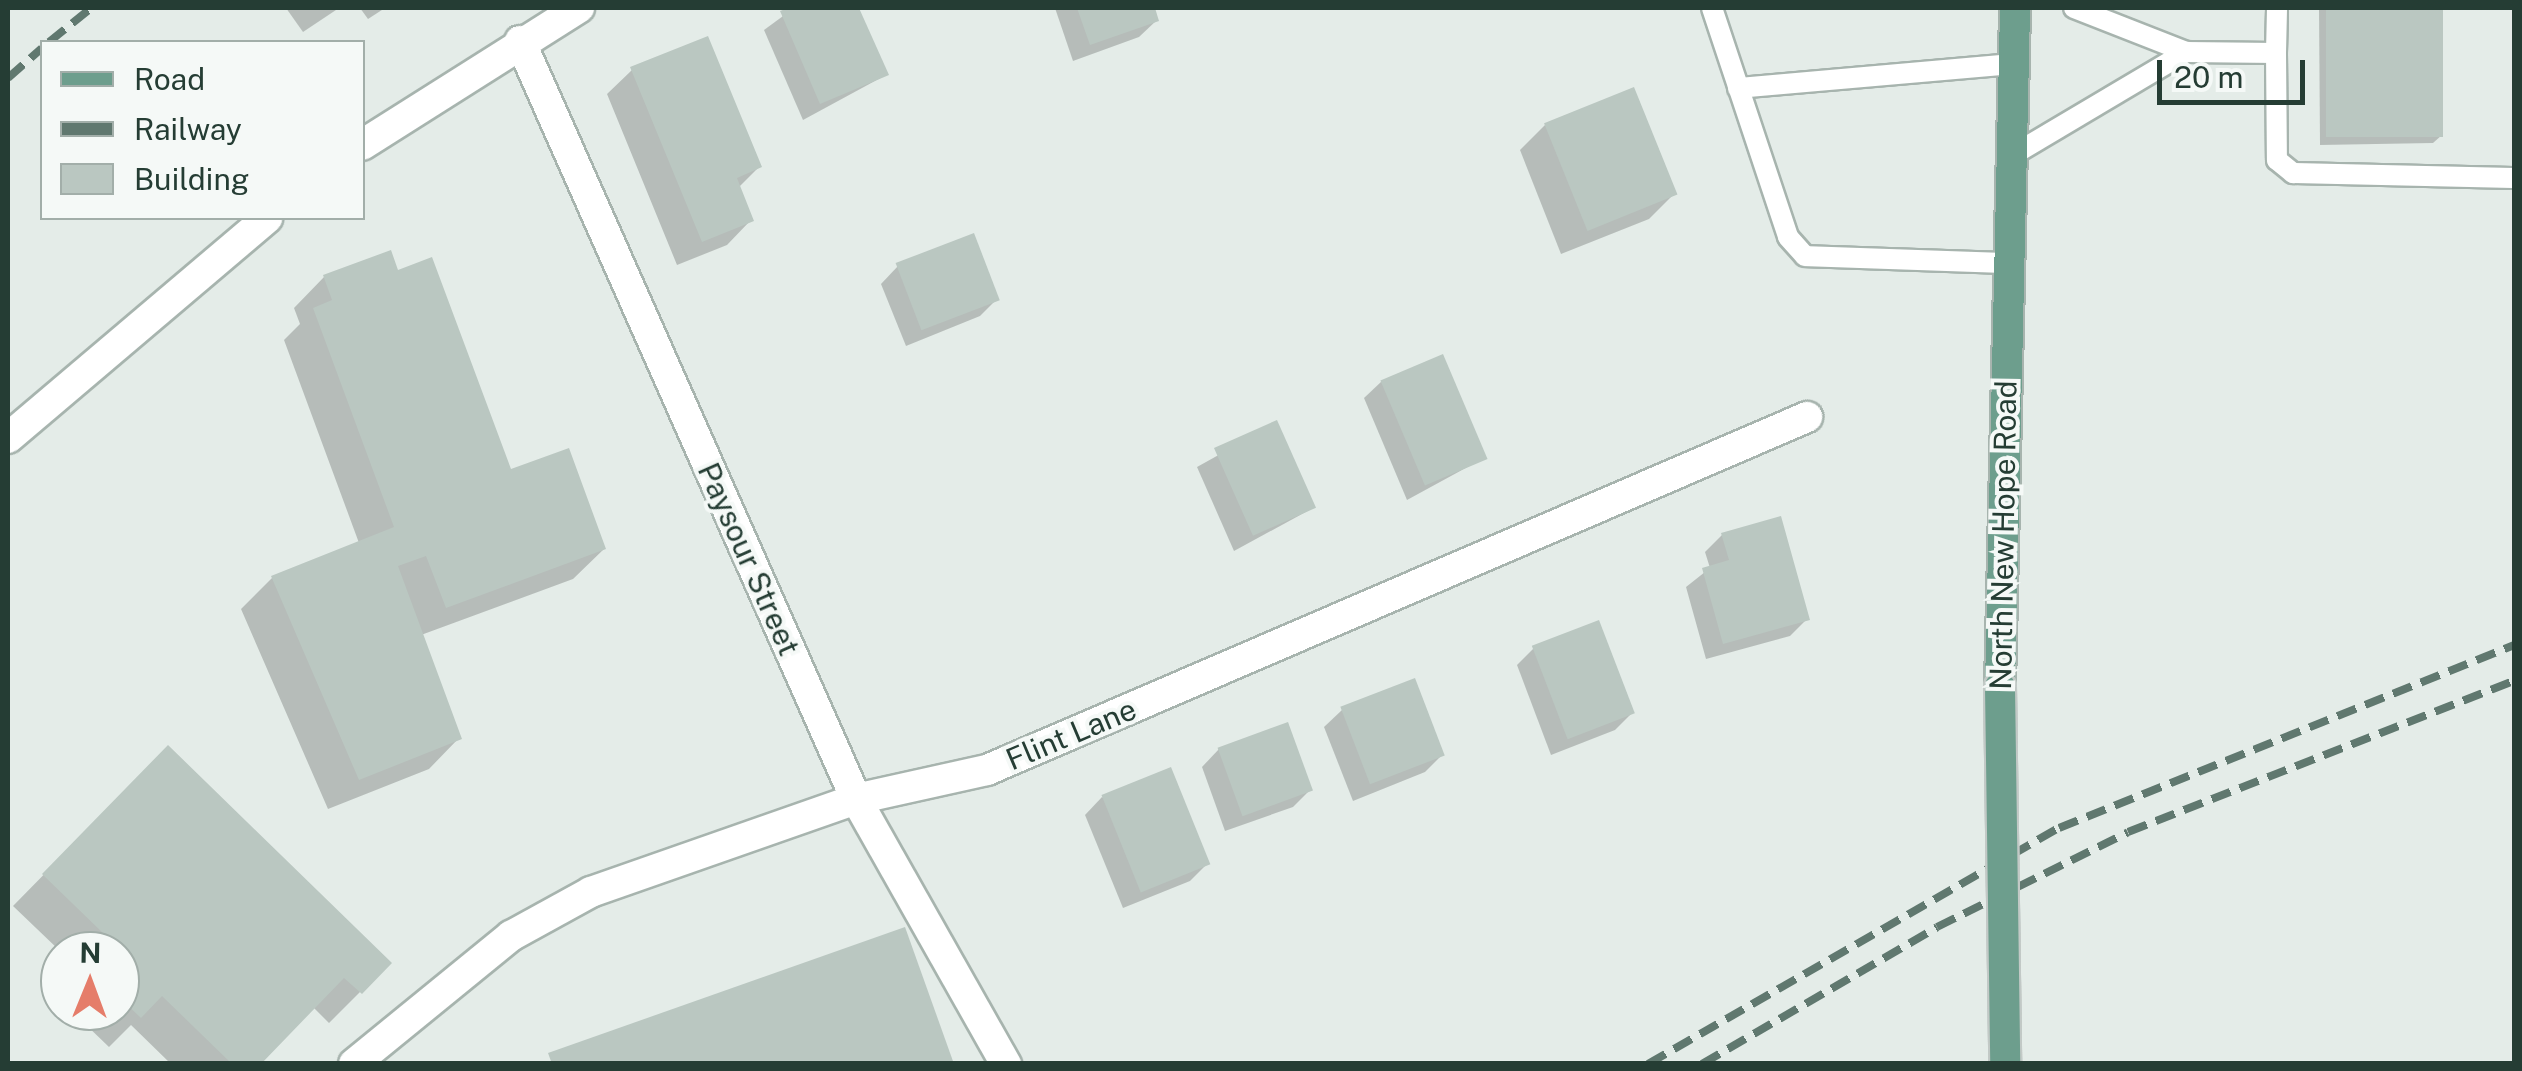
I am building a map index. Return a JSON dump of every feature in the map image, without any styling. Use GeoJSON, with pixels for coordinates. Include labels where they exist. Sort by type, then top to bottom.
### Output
{"type":"FeatureCollection","features":[{"type":"Feature","properties":{"kind":"main road","name":"North New Hope Road"},"geometry":{"type":"LineString","coordinates":[[2004,1064],[2000,687],[2014,8]]}},
{"type":"Feature","properties":{"kind":"street"},"geometry":{"type":"LineString","coordinates":[[365,143],[520,41],[579,8]]}},
{"type":"Feature","properties":{"kind":"street","name":"Paysour Street"},"geometry":{"type":"LineString","coordinates":[[520,41],[856,799],[1006,1064]]}},
{"type":"Feature","properties":{"kind":"street"},"geometry":{"type":"LineString","coordinates":[[8,438],[265,220]]}},
{"type":"Feature","properties":{"kind":"street","name":"Flint Lane"},"geometry":{"type":"LineString","coordinates":[[354,1064],[511,936],[591,892],[856,799],[987,770],[1807,416]]}},
{"type":"Feature","properties":{"kind":"lane"},"geometry":{"type":"LineString","coordinates":[[1712,8],[1788,237],[1805,256],[2009,263]]}},
{"type":"Feature","properties":{"kind":"lane"},"geometry":{"type":"LineString","coordinates":[[2074,8],[2186,52],[2276,54]]}},
{"type":"Feature","properties":{"kind":"lane"},"geometry":{"type":"LineString","coordinates":[[2277,8],[2277,160],[2293,173],[2514,178]]}},
{"type":"Feature","properties":{"kind":"lane"},"geometry":{"type":"LineString","coordinates":[[2011,156],[2186,52]]}},
{"type":"Feature","properties":{"kind":"lane"},"geometry":{"type":"LineString","coordinates":[[1738,88],[2014,64]]}},
{"type":"Feature","properties":{"kind":"building"},"geometry":{"type":"Polygon","coordinates":[[[859,8],[889,75],[820,104],[780,11],[859,8]]]}},
{"type":"Feature","properties":{"kind":"building"},"geometry":{"type":"Polygon","coordinates":[[[1077,8],[1155,8],[1159,21],[1090,45],[1077,8]]]}},
{"type":"Feature","properties":{"kind":"building"},"geometry":{"type":"Polygon","coordinates":[[[2326,8],[2443,8],[2443,137],[2326,137],[2326,8]]]}},
{"type":"Feature","properties":{"kind":"building"},"geometry":{"type":"Polygon","coordinates":[[[708,36],[762,167],[737,178],[754,221],[702,242],[630,67],[708,36]]]}},
{"type":"Feature","properties":{"kind":"building"},"geometry":{"type":"Polygon","coordinates":[[[1634,87],[1677,195],[1588,231],[1544,123],[1634,87]]]}},
{"type":"Feature","properties":{"kind":"building"},"geometry":{"type":"Polygon","coordinates":[[[974,233],[1000,300],[921,330],[896,263],[974,233]]]}},
{"type":"Feature","properties":{"kind":"building"},"geometry":{"type":"Polygon","coordinates":[[[391,250],[398,270],[432,257],[511,469],[569,448],[606,549],[446,608],[426,556],[398,566],[462,739],[359,780],[271,576],[394,527],[313,308],[332,300],[323,275],[391,250]]]}},
{"type":"Feature","properties":{"kind":"building"},"geometry":{"type":"Polygon","coordinates":[[[1443,354],[1488,459],[1425,486],[1380,381],[1443,354]]]}},
{"type":"Feature","properties":{"kind":"building"},"geometry":{"type":"Polygon","coordinates":[[[1277,420],[1316,508],[1253,536],[1214,448],[1277,420]]]}},
{"type":"Feature","properties":{"kind":"building"},"geometry":{"type":"Polygon","coordinates":[[[1781,516],[1810,620],[1723,644],[1702,568],[1729,560],[1721,533],[1781,516]]]}},
{"type":"Feature","properties":{"kind":"building"},"geometry":{"type":"Polygon","coordinates":[[[1599,620],[1635,713],[1568,739],[1532,646],[1599,620]]]}},
{"type":"Feature","properties":{"kind":"building"},"geometry":{"type":"Polygon","coordinates":[[[1415,678],[1445,755],[1370,784],[1340,707],[1415,678]]]}},
{"type":"Feature","properties":{"kind":"building"},"geometry":{"type":"Polygon","coordinates":[[[1288,722],[1313,791],[1242,816],[1218,748],[1288,722]]]}},
{"type":"Feature","properties":{"kind":"building"},"geometry":{"type":"Polygon","coordinates":[[[168,745],[392,963],[362,994],[344,978],[261,1064],[232,1064],[162,996],[140,1017],[140,931],[101,931],[42,874],[168,745]]]}},
{"type":"Feature","properties":{"kind":"building"},"geometry":{"type":"Polygon","coordinates":[[[1171,767],[1210,864],[1141,892],[1101,795],[1171,767]]]}},
{"type":"Feature","properties":{"kind":"building"},"geometry":{"type":"Polygon","coordinates":[[[905,927],[954,1064],[552,1064],[548,1053],[905,927]]]}},
{"type":"Feature","properties":{"kind":"railway"},"geometry":{"type":"LineString","coordinates":[[51,40],[91,8]]}},
{"type":"Feature","properties":{"kind":"railway"},"geometry":{"type":"LineString","coordinates":[[8,78],[40,50]]}},
{"type":"Feature","properties":{"kind":"railway"},"geometry":{"type":"LineString","coordinates":[[1648,1064],[2059,828],[2514,645]]}},
{"type":"Feature","properties":{"kind":"railway"},"geometry":{"type":"LineString","coordinates":[[1702,1064],[1937,927],[2128,832],[2514,681]]}}]}
